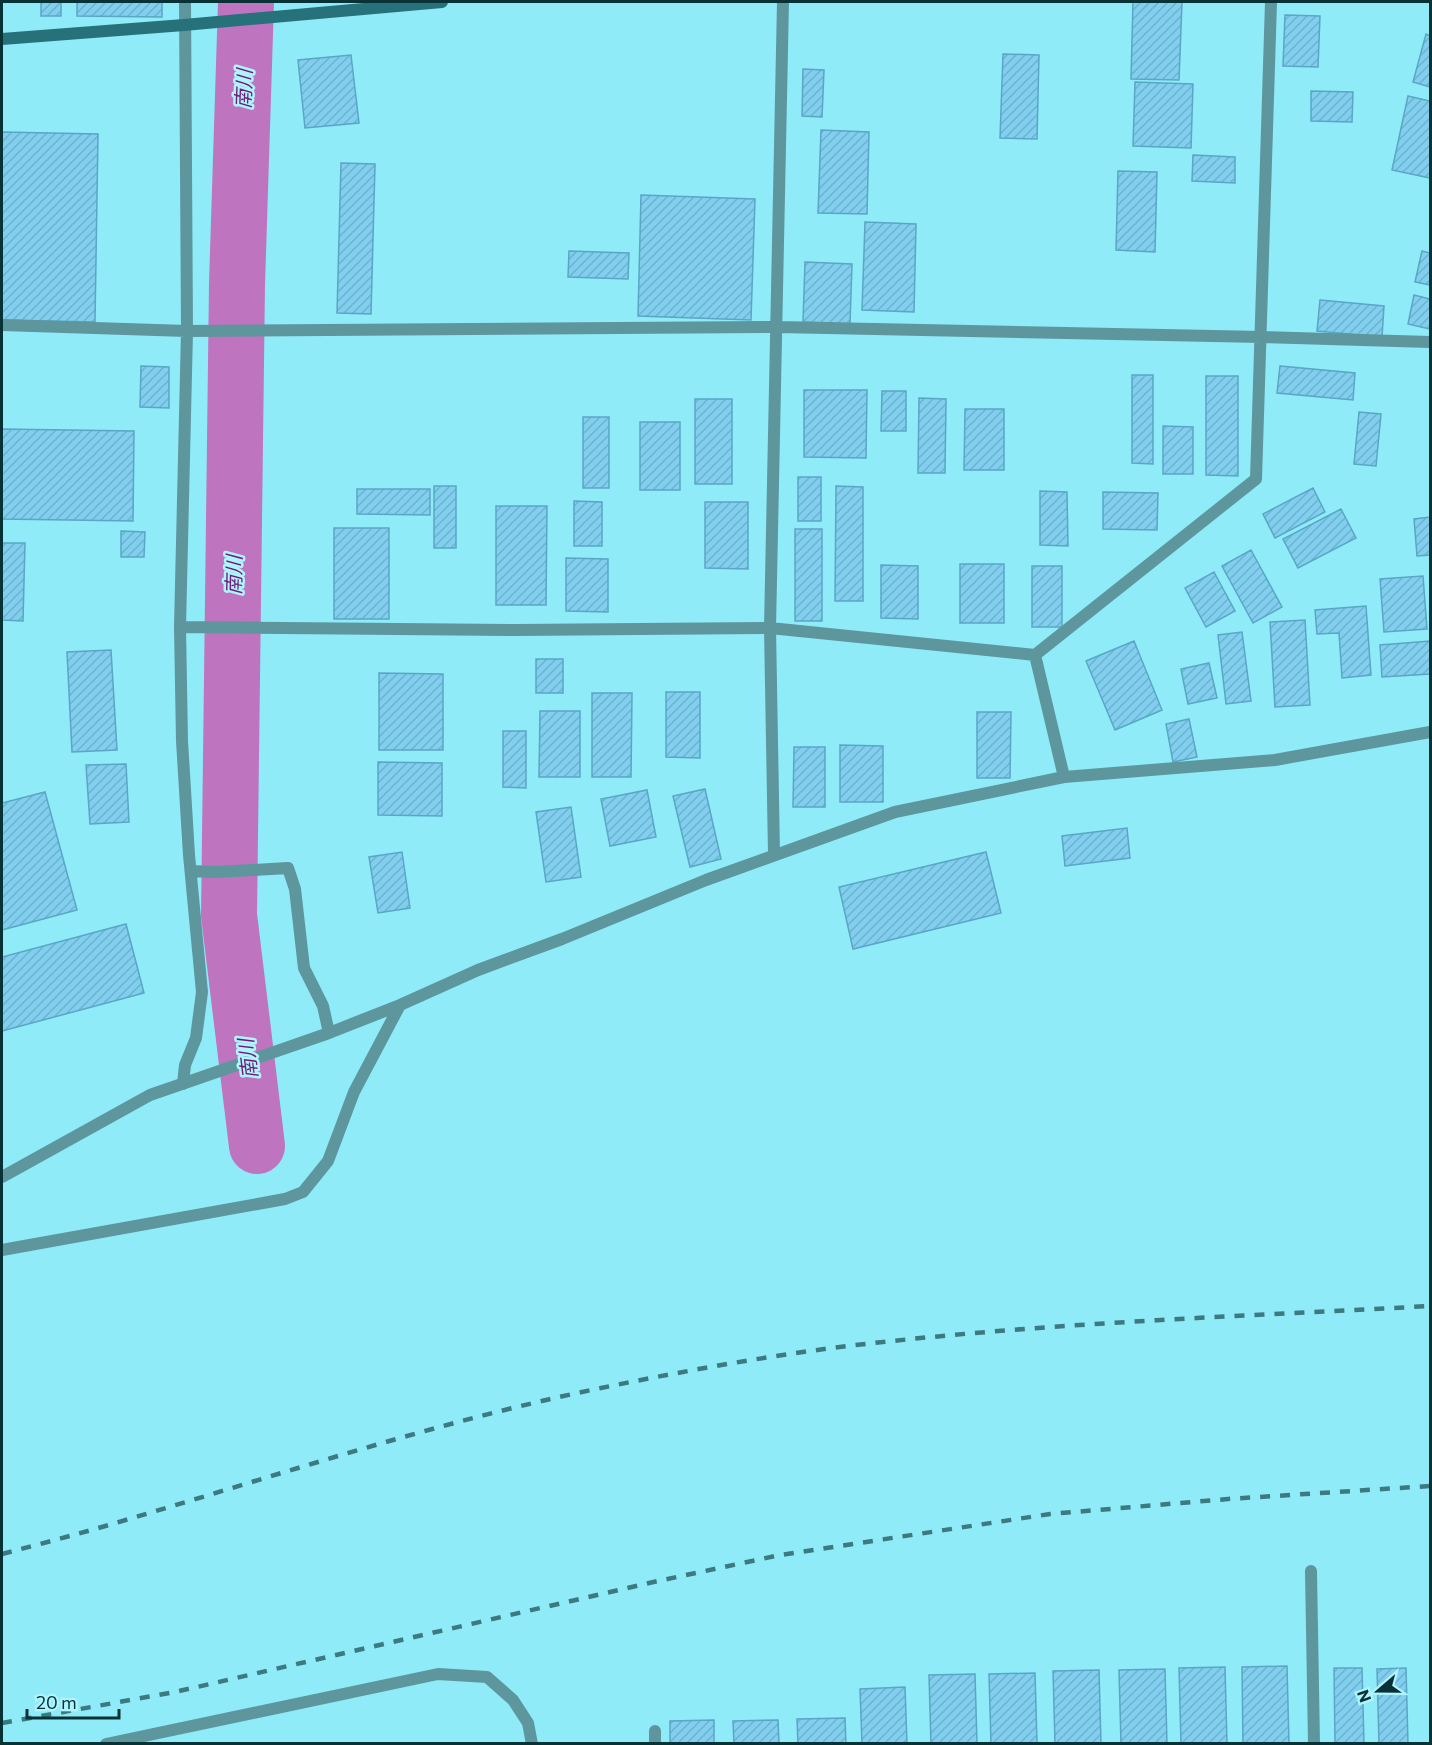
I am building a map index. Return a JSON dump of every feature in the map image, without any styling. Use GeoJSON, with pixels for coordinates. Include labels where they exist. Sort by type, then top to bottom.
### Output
{"type":"FeatureCollection","features":[{"type":"Feature","properties":{"kind":"main road"},"geometry":{"type":"LineString","coordinates":[[2,39],[442,2]]}},
{"type":"Feature","properties":{"kind":"street"},"geometry":{"type":"LineString","coordinates":[[183,1084],[185,1065],[196,1038],[202,992],[182,741],[180,627],[187,331],[185,2]]}},
{"type":"Feature","properties":{"kind":"street"},"geometry":{"type":"LineString","coordinates":[[774,854],[770,628],[783,2]]}},
{"type":"Feature","properties":{"kind":"street"},"geometry":{"type":"LineString","coordinates":[[180,627],[515,630],[770,628],[1035,655],[1256,479],[1271,2]]}},
{"type":"Feature","properties":{"kind":"street"},"geometry":{"type":"LineString","coordinates":[[2,326],[187,331],[778,327],[1431,342]]}},
{"type":"Feature","properties":{"kind":"street"},"geometry":{"type":"LineString","coordinates":[[1035,655],[1064,777]]}},
{"type":"Feature","properties":{"kind":"street"},"geometry":{"type":"LineString","coordinates":[[2,1177],[150,1095],[329,1033],[400,1005],[478,970],[774,854],[895,812],[1064,777],[1275,760],[1431,732]]}},
{"type":"Feature","properties":{"kind":"street"},"geometry":{"type":"LineString","coordinates":[[191,871],[288,868],[295,889],[304,968],[323,1006],[329,1033]]}},
{"type":"Feature","properties":{"kind":"street"},"geometry":{"type":"LineString","coordinates":[[2,1250],[285,1199],[303,1192],[328,1161],[354,1092],[400,1005]]}},
{"type":"Feature","properties":{"kind":"street"},"geometry":{"type":"LineString","coordinates":[[1311,1571],[1314,1743]]}},
{"type":"Feature","properties":{"kind":"street"},"geometry":{"type":"LineString","coordinates":[[106,1743],[438,1674],[487,1677],[513,1700],[528,1724],[532,1743]]}},
{"type":"Feature","properties":{"kind":"building"},"geometry":{"type":"Polygon","coordinates":[[[41,2],[61,2],[61,16],[41,16],[41,2]]]}},
{"type":"Feature","properties":{"kind":"building"},"geometry":{"type":"Polygon","coordinates":[[[77,2],[162,2],[162,17],[77,16],[77,2]]]}},
{"type":"Feature","properties":{"kind":"building"},"geometry":{"type":"Polygon","coordinates":[[[1133,2],[1182,2],[1179,80],[1131,79],[1133,2]]]}},
{"type":"Feature","properties":{"kind":"building"},"geometry":{"type":"Polygon","coordinates":[[[1285,15],[1320,16],[1318,67],[1283,66],[1285,15]]]}},
{"type":"Feature","properties":{"kind":"building"},"geometry":{"type":"Polygon","coordinates":[[[1426,34],[1430,36],[1430,87],[1413,82],[1426,34]]]}},
{"type":"Feature","properties":{"kind":"building"},"geometry":{"type":"Polygon","coordinates":[[[1003,54],[1039,55],[1037,139],[1000,138],[1003,54]]]}},
{"type":"Feature","properties":{"kind":"building"},"geometry":{"type":"Polygon","coordinates":[[[351,55],[359,123],[305,128],[298,60],[351,55]]]}},
{"type":"Feature","properties":{"kind":"building"},"geometry":{"type":"Polygon","coordinates":[[[803,69],[824,70],[822,117],[802,116],[803,69]]]}},
{"type":"Feature","properties":{"kind":"building"},"geometry":{"type":"Polygon","coordinates":[[[1135,82],[1193,84],[1191,148],[1133,146],[1135,82]]]}},
{"type":"Feature","properties":{"kind":"building"},"geometry":{"type":"Polygon","coordinates":[[[1311,91],[1353,92],[1352,122],[1311,121],[1311,91]]]}},
{"type":"Feature","properties":{"kind":"building"},"geometry":{"type":"Polygon","coordinates":[[[1408,96],[1430,101],[1430,178],[1392,170],[1408,96]]]}},
{"type":"Feature","properties":{"kind":"building"},"geometry":{"type":"Polygon","coordinates":[[[821,130],[869,132],[867,214],[818,213],[821,130]]]}},
{"type":"Feature","properties":{"kind":"building"},"geometry":{"type":"Polygon","coordinates":[[[2,132],[98,134],[95,322],[2,320],[2,132]]]}},
{"type":"Feature","properties":{"kind":"building"},"geometry":{"type":"Polygon","coordinates":[[[1193,155],[1235,157],[1235,183],[1192,181],[1193,155]]]}},
{"type":"Feature","properties":{"kind":"building"},"geometry":{"type":"Polygon","coordinates":[[[341,163],[375,164],[371,314],[337,313],[341,163]]]}},
{"type":"Feature","properties":{"kind":"building"},"geometry":{"type":"Polygon","coordinates":[[[1118,171],[1157,172],[1155,252],[1116,250],[1118,171]]]}},
{"type":"Feature","properties":{"kind":"building"},"geometry":{"type":"Polygon","coordinates":[[[641,195],[755,199],[751,320],[638,316],[641,195]]]}},
{"type":"Feature","properties":{"kind":"building"},"geometry":{"type":"Polygon","coordinates":[[[865,222],[916,224],[914,312],[862,310],[865,222]]]}},
{"type":"Feature","properties":{"kind":"building"},"geometry":{"type":"Polygon","coordinates":[[[569,251],[629,253],[628,279],[568,277],[569,251]]]}},
{"type":"Feature","properties":{"kind":"building"},"geometry":{"type":"Polygon","coordinates":[[[1422,251],[1430,253],[1430,285],[1415,282],[1422,251]]]}},
{"type":"Feature","properties":{"kind":"building"},"geometry":{"type":"Polygon","coordinates":[[[805,262],[852,264],[850,324],[803,322],[805,262]]]}},
{"type":"Feature","properties":{"kind":"building"},"geometry":{"type":"Polygon","coordinates":[[[1414,295],[1430,299],[1430,329],[1408,324],[1414,295]]]}},
{"type":"Feature","properties":{"kind":"building"},"geometry":{"type":"Polygon","coordinates":[[[1320,300],[1384,306],[1382,337],[1317,331],[1320,300]]]}},
{"type":"Feature","properties":{"kind":"building"},"geometry":{"type":"Polygon","coordinates":[[[141,366],[169,367],[169,408],[140,407],[141,366]]]}},
{"type":"Feature","properties":{"kind":"building"},"geometry":{"type":"Polygon","coordinates":[[[1280,366],[1355,373],[1353,400],[1277,393],[1280,366]]]}},
{"type":"Feature","properties":{"kind":"building"},"geometry":{"type":"Polygon","coordinates":[[[1132,375],[1153,375],[1153,464],[1132,463],[1132,375]]]}},
{"type":"Feature","properties":{"kind":"building"},"geometry":{"type":"Polygon","coordinates":[[[1206,376],[1238,376],[1238,476],[1206,475],[1206,376]]]}},
{"type":"Feature","properties":{"kind":"building"},"geometry":{"type":"Polygon","coordinates":[[[804,390],[867,390],[866,458],[804,457],[804,390]]]}},
{"type":"Feature","properties":{"kind":"building"},"geometry":{"type":"Polygon","coordinates":[[[882,391],[906,391],[906,431],[881,431],[882,391]]]}},
{"type":"Feature","properties":{"kind":"building"},"geometry":{"type":"Polygon","coordinates":[[[919,398],[946,399],[945,473],[918,473],[919,398]]]}},
{"type":"Feature","properties":{"kind":"building"},"geometry":{"type":"Polygon","coordinates":[[[695,399],[732,399],[732,484],[695,484],[695,399]]]}},
{"type":"Feature","properties":{"kind":"building"},"geometry":{"type":"Polygon","coordinates":[[[965,409],[1004,409],[1004,470],[964,470],[965,409]]]}},
{"type":"Feature","properties":{"kind":"building"},"geometry":{"type":"Polygon","coordinates":[[[1359,412],[1381,414],[1376,466],[1354,464],[1359,412]]]}},
{"type":"Feature","properties":{"kind":"building"},"geometry":{"type":"Polygon","coordinates":[[[583,417],[609,417],[609,488],[583,488],[583,417]]]}},
{"type":"Feature","properties":{"kind":"building"},"geometry":{"type":"Polygon","coordinates":[[[640,422],[680,422],[680,490],[640,490],[640,422]]]}},
{"type":"Feature","properties":{"kind":"building"},"geometry":{"type":"Polygon","coordinates":[[[1163,426],[1193,427],[1193,474],[1163,474],[1163,426]]]}},
{"type":"Feature","properties":{"kind":"building"},"geometry":{"type":"Polygon","coordinates":[[[2,429],[134,431],[133,521],[2,519],[2,429]]]}},
{"type":"Feature","properties":{"kind":"building"},"geometry":{"type":"Polygon","coordinates":[[[798,477],[821,477],[821,521],[798,521],[798,477]]]}},
{"type":"Feature","properties":{"kind":"building"},"geometry":{"type":"Polygon","coordinates":[[[434,486],[456,486],[456,548],[434,548],[434,486]]]}},
{"type":"Feature","properties":{"kind":"building"},"geometry":{"type":"Polygon","coordinates":[[[836,486],[863,487],[863,601],[835,601],[836,486]]]}},
{"type":"Feature","properties":{"kind":"building"},"geometry":{"type":"Polygon","coordinates":[[[1313,488],[1325,512],[1275,538],[1263,514],[1313,488]]]}},
{"type":"Feature","properties":{"kind":"building"},"geometry":{"type":"Polygon","coordinates":[[[357,489],[430,489],[430,515],[357,514],[357,489]]]}},
{"type":"Feature","properties":{"kind":"building"},"geometry":{"type":"Polygon","coordinates":[[[1040,491],[1067,492],[1068,546],[1040,545],[1040,491]]]}},
{"type":"Feature","properties":{"kind":"building"},"geometry":{"type":"Polygon","coordinates":[[[1103,492],[1158,493],[1157,530],[1103,529],[1103,492]]]}},
{"type":"Feature","properties":{"kind":"building"},"geometry":{"type":"Polygon","coordinates":[[[574,501],[602,502],[602,546],[574,546],[574,501]]]}},
{"type":"Feature","properties":{"kind":"building"},"geometry":{"type":"Polygon","coordinates":[[[705,502],[748,502],[748,569],[705,568],[705,502]]]}},
{"type":"Feature","properties":{"kind":"building"},"geometry":{"type":"Polygon","coordinates":[[[496,506],[547,506],[546,605],[496,605],[496,506]]]}},
{"type":"Feature","properties":{"kind":"building"},"geometry":{"type":"Polygon","coordinates":[[[1341,509],[1356,538],[1298,568],[1283,539],[1341,509]]]}},
{"type":"Feature","properties":{"kind":"building"},"geometry":{"type":"Polygon","coordinates":[[[1430,517],[1430,555],[1417,556],[1414,519],[1430,517]]]}},
{"type":"Feature","properties":{"kind":"building"},"geometry":{"type":"Polygon","coordinates":[[[334,528],[389,528],[389,619],[334,619],[334,528]]]}},
{"type":"Feature","properties":{"kind":"building"},"geometry":{"type":"Polygon","coordinates":[[[795,529],[822,529],[822,621],[795,621],[795,529]]]}},
{"type":"Feature","properties":{"kind":"building"},"geometry":{"type":"Polygon","coordinates":[[[121,531],[145,532],[144,557],[121,557],[121,531]]]}},
{"type":"Feature","properties":{"kind":"building"},"geometry":{"type":"Polygon","coordinates":[[[2,543],[25,543],[23,621],[2,620],[2,543]]]}},
{"type":"Feature","properties":{"kind":"building"},"geometry":{"type":"Polygon","coordinates":[[[1251,550],[1282,607],[1253,623],[1222,566],[1251,550]]]}},
{"type":"Feature","properties":{"kind":"building"},"geometry":{"type":"Polygon","coordinates":[[[566,558],[608,559],[608,612],[566,611],[566,558]]]}},
{"type":"Feature","properties":{"kind":"building"},"geometry":{"type":"Polygon","coordinates":[[[960,564],[1004,564],[1004,623],[960,623],[960,564]]]}},
{"type":"Feature","properties":{"kind":"building"},"geometry":{"type":"Polygon","coordinates":[[[881,565],[918,566],[918,619],[881,618],[881,565]]]}},
{"type":"Feature","properties":{"kind":"building"},"geometry":{"type":"Polygon","coordinates":[[[1032,566],[1062,566],[1062,627],[1032,627],[1032,566]]]}},
{"type":"Feature","properties":{"kind":"building"},"geometry":{"type":"Polygon","coordinates":[[[1214,572],[1235,611],[1206,627],[1185,588],[1214,572]]]}},
{"type":"Feature","properties":{"kind":"building"},"geometry":{"type":"Polygon","coordinates":[[[1423,576],[1427,629],[1384,632],[1380,579],[1423,576]]]}},
{"type":"Feature","properties":{"kind":"building"},"geometry":{"type":"Polygon","coordinates":[[[1366,606],[1371,675],[1342,678],[1339,633],[1317,634],[1315,610],[1366,606]]]}},
{"type":"Feature","properties":{"kind":"building"},"geometry":{"type":"Polygon","coordinates":[[[1305,620],[1310,705],[1275,707],[1270,622],[1305,620]]]}},
{"type":"Feature","properties":{"kind":"building"},"geometry":{"type":"Polygon","coordinates":[[[1242,632],[1251,701],[1226,704],[1218,635],[1242,632]]]}},
{"type":"Feature","properties":{"kind":"building"},"geometry":{"type":"Polygon","coordinates":[[[1134,641],[1162,710],[1115,730],[1086,661],[1134,641]]]}},
{"type":"Feature","properties":{"kind":"building"},"geometry":{"type":"Polygon","coordinates":[[[1430,641],[1430,674],[1382,677],[1380,645],[1430,641]]]}},
{"type":"Feature","properties":{"kind":"building"},"geometry":{"type":"Polygon","coordinates":[[[111,650],[117,750],[72,752],[67,652],[111,650]]]}},
{"type":"Feature","properties":{"kind":"building"},"geometry":{"type":"Polygon","coordinates":[[[536,659],[563,659],[563,693],[536,693],[536,659]]]}},
{"type":"Feature","properties":{"kind":"building"},"geometry":{"type":"Polygon","coordinates":[[[1209,663],[1217,698],[1188,704],[1181,669],[1209,663]]]}},
{"type":"Feature","properties":{"kind":"building"},"geometry":{"type":"Polygon","coordinates":[[[379,673],[443,674],[443,750],[379,750],[379,673]]]}},
{"type":"Feature","properties":{"kind":"building"},"geometry":{"type":"Polygon","coordinates":[[[666,692],[700,692],[700,758],[666,757],[666,692]]]}},
{"type":"Feature","properties":{"kind":"building"},"geometry":{"type":"Polygon","coordinates":[[[592,693],[632,693],[631,777],[592,777],[592,693]]]}},
{"type":"Feature","properties":{"kind":"building"},"geometry":{"type":"Polygon","coordinates":[[[540,711],[580,711],[580,777],[539,777],[540,711]]]}},
{"type":"Feature","properties":{"kind":"building"},"geometry":{"type":"Polygon","coordinates":[[[977,712],[1011,712],[1010,778],[977,778],[977,712]]]}},
{"type":"Feature","properties":{"kind":"building"},"geometry":{"type":"Polygon","coordinates":[[[1189,719],[1197,757],[1173,762],[1166,724],[1189,719]]]}},
{"type":"Feature","properties":{"kind":"building"},"geometry":{"type":"Polygon","coordinates":[[[503,731],[526,731],[526,788],[503,787],[503,731]]]}},
{"type":"Feature","properties":{"kind":"building"},"geometry":{"type":"Polygon","coordinates":[[[840,745],[883,746],[883,802],[840,802],[840,745]]]}},
{"type":"Feature","properties":{"kind":"building"},"geometry":{"type":"Polygon","coordinates":[[[794,747],[825,747],[825,807],[793,807],[794,747]]]}},
{"type":"Feature","properties":{"kind":"building"},"geometry":{"type":"Polygon","coordinates":[[[378,762],[442,763],[442,816],[378,815],[378,762]]]}},
{"type":"Feature","properties":{"kind":"building"},"geometry":{"type":"Polygon","coordinates":[[[126,764],[129,822],[90,824],[86,765],[126,764]]]}},
{"type":"Feature","properties":{"kind":"building"},"geometry":{"type":"Polygon","coordinates":[[[705,789],[721,859],[690,867],[673,796],[705,789]]]}},
{"type":"Feature","properties":{"kind":"building"},"geometry":{"type":"Polygon","coordinates":[[[647,790],[656,837],[610,846],[601,799],[647,790]]]}},
{"type":"Feature","properties":{"kind":"building"},"geometry":{"type":"Polygon","coordinates":[[[45,792],[77,910],[2,930],[2,803],[45,792]]]}},
{"type":"Feature","properties":{"kind":"building"},"geometry":{"type":"Polygon","coordinates":[[[571,807],[581,877],[546,882],[536,812],[571,807]]]}},
{"type":"Feature","properties":{"kind":"building"},"geometry":{"type":"Polygon","coordinates":[[[1127,828],[1130,858],[1065,866],[1062,836],[1127,828]]]}},
{"type":"Feature","properties":{"kind":"building"},"geometry":{"type":"Polygon","coordinates":[[[402,852],[410,908],[378,913],[369,857],[402,852]]]}},
{"type":"Feature","properties":{"kind":"building"},"geometry":{"type":"Polygon","coordinates":[[[986,852],[1001,913],[853,949],[839,887],[986,852]]]}},
{"type":"Feature","properties":{"kind":"building"},"geometry":{"type":"Polygon","coordinates":[[[126,924],[144,993],[2,1031],[2,957],[126,924]]]}},
{"type":"Feature","properties":{"kind":"building"},"geometry":{"type":"Polygon","coordinates":[[[1287,1666],[1289,1744],[1243,1744],[1242,1667],[1287,1666]]]}},
{"type":"Feature","properties":{"kind":"building"},"geometry":{"type":"Polygon","coordinates":[[[1225,1667],[1227,1744],[1181,1744],[1179,1668],[1225,1667]]]}},
{"type":"Feature","properties":{"kind":"building"},"geometry":{"type":"Polygon","coordinates":[[[1334,1668],[1362,1668],[1364,1744],[1335,1744],[1334,1668]]]}},
{"type":"Feature","properties":{"kind":"building"},"geometry":{"type":"Polygon","coordinates":[[[1406,1668],[1408,1744],[1379,1744],[1377,1669],[1406,1668]]]}},
{"type":"Feature","properties":{"kind":"building"},"geometry":{"type":"Polygon","coordinates":[[[1165,1669],[1167,1744],[1121,1744],[1119,1670],[1165,1669]]]}},
{"type":"Feature","properties":{"kind":"building"},"geometry":{"type":"Polygon","coordinates":[[[1099,1670],[1101,1744],[1055,1744],[1053,1671],[1099,1670]]]}},
{"type":"Feature","properties":{"kind":"building"},"geometry":{"type":"Polygon","coordinates":[[[1035,1673],[1037,1744],[991,1744],[989,1674],[1035,1673]]]}},
{"type":"Feature","properties":{"kind":"building"},"geometry":{"type":"Polygon","coordinates":[[[975,1674],[977,1744],[931,1744],[929,1675],[975,1674]]]}},
{"type":"Feature","properties":{"kind":"building"},"geometry":{"type":"Polygon","coordinates":[[[905,1687],[907,1744],[862,1744],[860,1689],[905,1687]]]}},
{"type":"Feature","properties":{"kind":"building"},"geometry":{"type":"Polygon","coordinates":[[[845,1718],[846,1744],[798,1744],[797,1719],[845,1718]]]}},
{"type":"Feature","properties":{"kind":"building"},"geometry":{"type":"Polygon","coordinates":[[[714,1720],[714,1744],[670,1744],[670,1721],[714,1720]]]}},
{"type":"Feature","properties":{"kind":"building"},"geometry":{"type":"Polygon","coordinates":[[[778,1720],[779,1744],[734,1744],[733,1721],[778,1720]]]}},
{"type":"Feature","properties":{"kind":"waterway","name":"南川"},"geometry":{"type":"LineString","coordinates":[[246,2],[237,284],[229,915],[257,1146]]}},
{"type":"Feature","properties":{"kind":"railway"},"geometry":{"type":"LineString","coordinates":[[2,1554],[481,1416],[601,1388],[706,1368],[883,1342],[1020,1329],[1430,1306]]}},
{"type":"Feature","properties":{"kind":"railway"},"geometry":{"type":"LineString","coordinates":[[2,1723],[175,1692],[780,1555],[1050,1514],[1228,1499],[1430,1486]]}}]}
